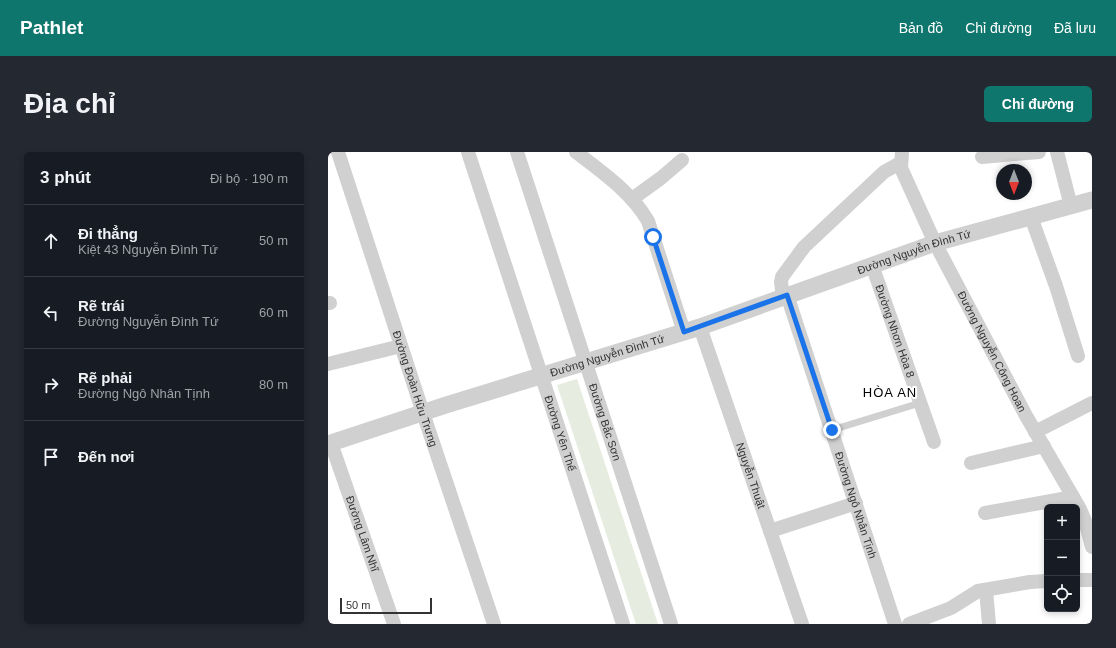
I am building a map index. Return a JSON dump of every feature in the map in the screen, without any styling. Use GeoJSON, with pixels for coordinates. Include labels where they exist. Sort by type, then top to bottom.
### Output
{"type":"FeatureCollection","features":[{"type":"Feature","properties":{"kind":"street","name":"Đường Đoàn Hữu Trưng"},"geometry":{"type":"LineString","coordinates":[[338,152],[494,624]]}},
{"type":"Feature","properties":{"kind":"street","name":"Đường Yên Thế"},"geometry":{"type":"LineString","coordinates":[[468,152],[546,375],[623,624]]}},
{"type":"Feature","properties":{"kind":"street","name":"Đường Bắc Sơn"},"geometry":{"type":"LineString","coordinates":[[517,152],[579,364],[671,624]]}},
{"type":"Feature","properties":{"kind":"street","name":"Nguyễn Thuật"},"geometry":{"type":"LineString","coordinates":[[576,152],[632,199],[648,221],[692,329],[770,531],[802,624]]}},
{"type":"Feature","properties":{"kind":"street"},"geometry":{"type":"LineString","coordinates":[[982,157],[1039,152]]}},
{"type":"Feature","properties":{"kind":"street"},"geometry":{"type":"LineString","coordinates":[[1057,152],[1070,206]]}},
{"type":"Feature","properties":{"kind":"street","name":"Đường Nguyễn Công Hoan"},"geometry":{"type":"LineString","coordinates":[[901,157],[903,175],[935,243],[1035,432],[1073,497],[1085,521],[1092,547]]}},
{"type":"Feature","properties":{"kind":"street","name":"Đường Ngô Nhân Tịnh"},"geometry":{"type":"LineString","coordinates":[[895,624],[832,430],[781,282],[782,278],[804,247],[901,157]]}},
{"type":"Feature","properties":{"kind":"street"},"geometry":{"type":"LineString","coordinates":[[632,199],[661,178],[682,160]]}},
{"type":"Feature","properties":{"kind":"street","name":"Đường Nguyễn Đình Tứ"},"geometry":{"type":"LineString","coordinates":[[330,444],[423,413],[692,329],[935,243],[1092,200]]}},
{"type":"Feature","properties":{"kind":"street"},"geometry":{"type":"LineString","coordinates":[[1032,217],[1078,356]]}},
{"type":"Feature","properties":{"kind":"street","name":"Đường Nhơn Hòa 8"},"geometry":{"type":"LineString","coordinates":[[872,265],[934,442]]}},
{"type":"Feature","properties":{"kind":"street"},"geometry":{"type":"LineString","coordinates":[[328,364],[401,346]]}},
{"type":"Feature","properties":{"kind":"street"},"geometry":{"type":"LineString","coordinates":[[1035,432],[1092,403]]}},
{"type":"Feature","properties":{"kind":"street","name":"Đường Lâm Nhĩ"},"geometry":{"type":"LineString","coordinates":[[330,444],[394,624]]}},
{"type":"Feature","properties":{"kind":"street"},"geometry":{"type":"LineString","coordinates":[[970,463],[1044,446]]}},
{"type":"Feature","properties":{"kind":"street"},"geometry":{"type":"LineString","coordinates":[[985,512],[1073,497]]}},
{"type":"Feature","properties":{"kind":"street"},"geometry":{"type":"LineString","coordinates":[[770,531],[856,503]]}},
{"type":"Feature","properties":{"kind":"street"},"geometry":{"type":"LineString","coordinates":[[1080,580],[1092,580]]}},
{"type":"Feature","properties":{"kind":"street"},"geometry":{"type":"LineString","coordinates":[[909,624],[951,608],[978,591],[1030,582],[1044,581]]}},
{"type":"Feature","properties":{"kind":"street"},"geometry":{"type":"LineString","coordinates":[[986,590],[989,624]]}},
{"type":"Feature","properties":{"kind":"lane"},"geometry":{"type":"LineString","coordinates":[[832,430],[920,403]]}},
{"type":"Feature","properties":{"kind":"shaded area"},"geometry":{"type":"Polygon","coordinates":[[[577,379],[658,624],[636,624],[557,385],[577,379]]]}},
{"type":"Feature","properties":{"kind":"district","name":"HÒA AN"},"geometry":{"type":"Point","coordinates":[890,392]}},
{"type":"Feature","properties":{"kind":"route"},"geometry":{"type":"LineString","coordinates":[[653,237],[684,332],[787,295],[832,430]]}}]}
